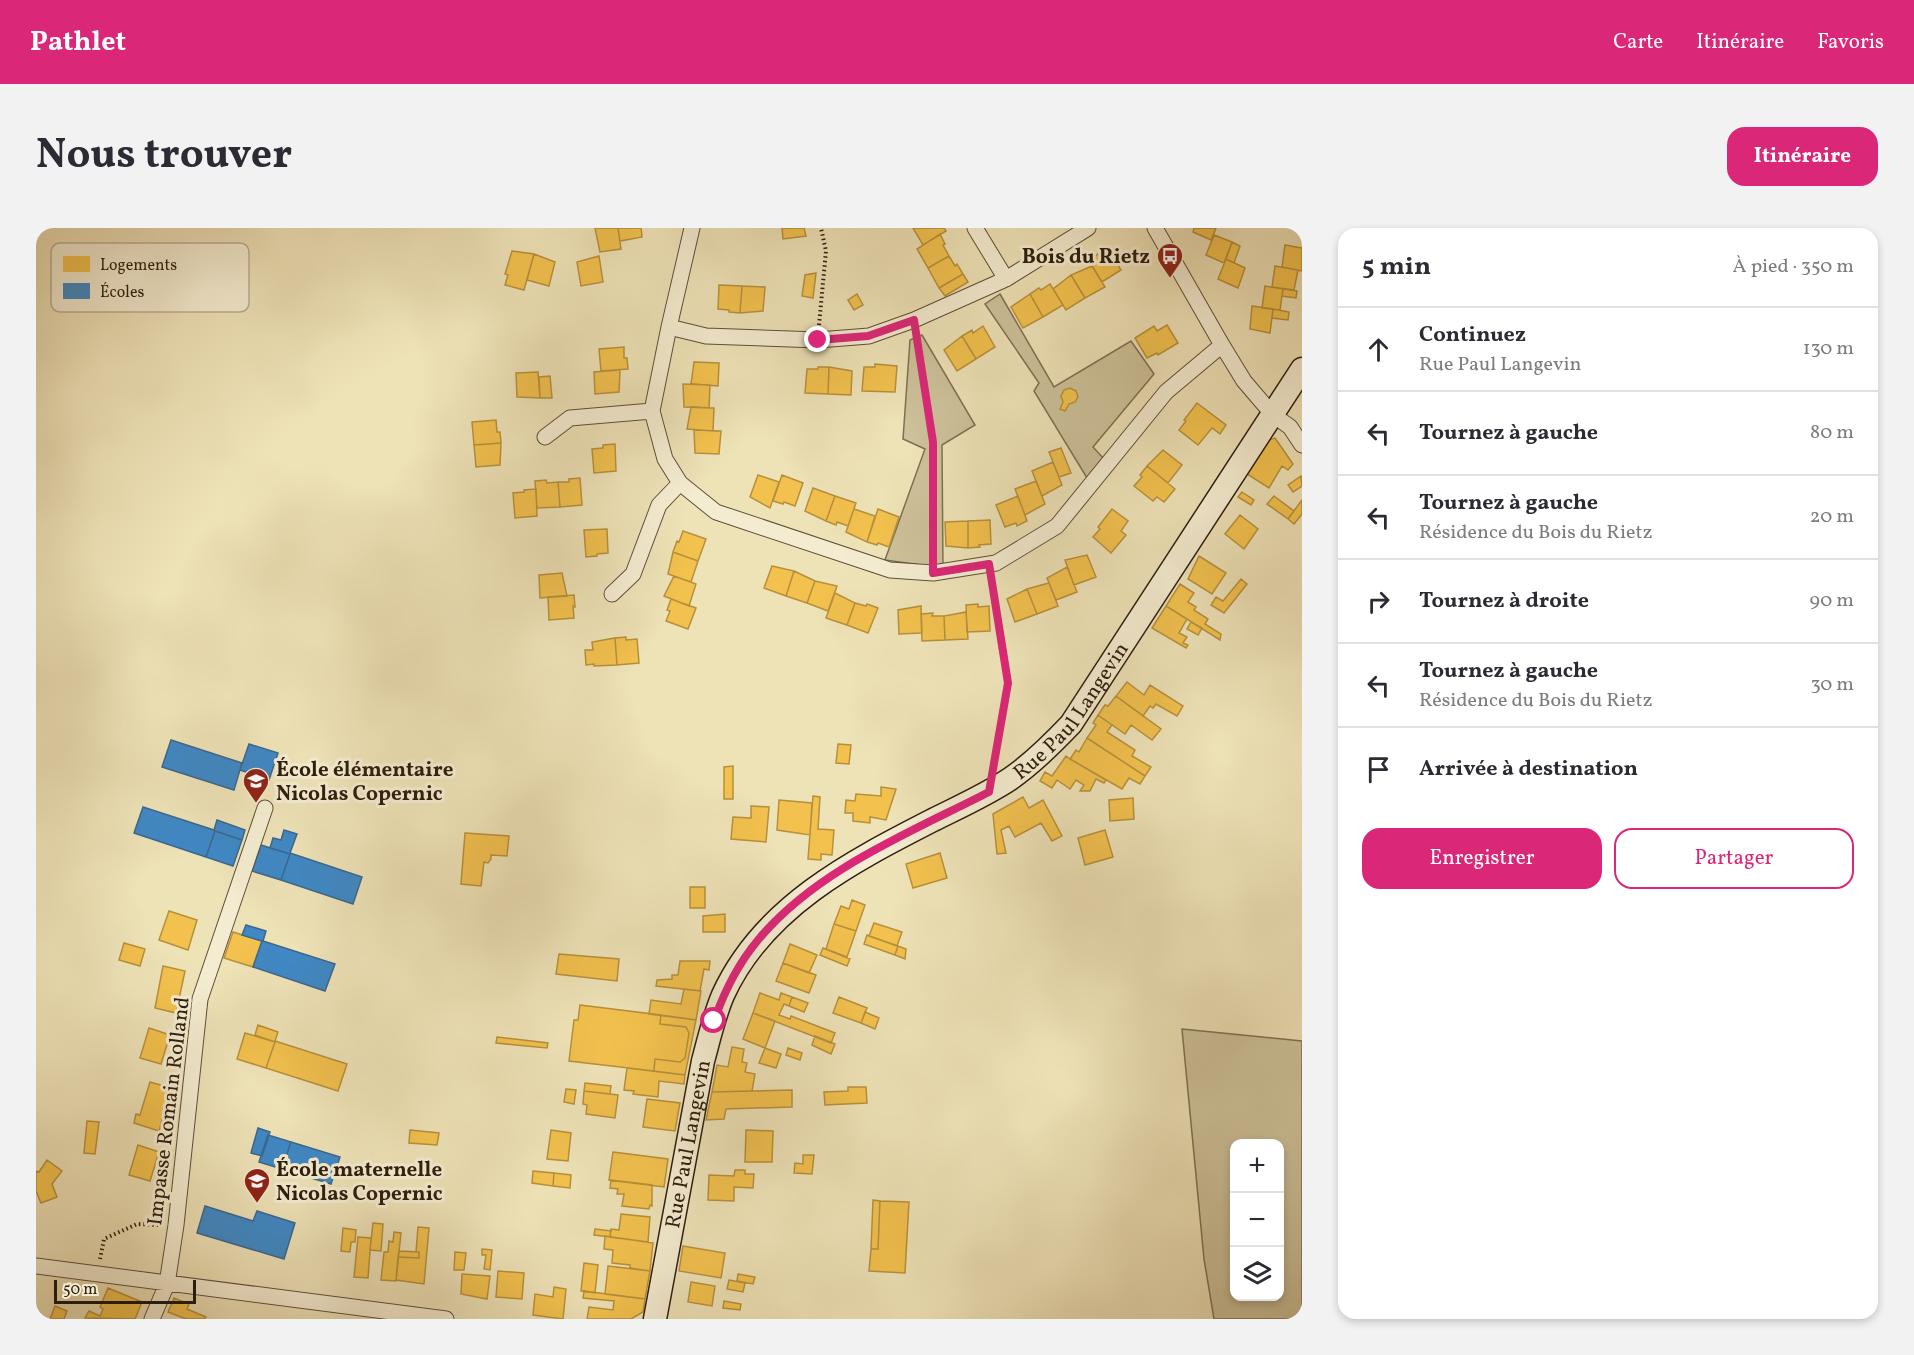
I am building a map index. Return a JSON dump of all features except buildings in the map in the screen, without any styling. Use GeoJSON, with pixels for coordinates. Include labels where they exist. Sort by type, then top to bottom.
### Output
{"type":"FeatureCollection","features":[{"type":"Feature","properties":{"kind":"street"},"geometry":{"type":"LineString","coordinates":[[692,228],[652,411],[665,459],[680,483],[716,512],[891,570],[933,573],[996,563],[1057,526],[1166,392],[1222,345]]}},
{"type":"Feature","properties":{"kind":"street"},"geometry":{"type":"LineString","coordinates":[[975,228],[1006,279]]}},
{"type":"Feature","properties":{"kind":"street"},"geometry":{"type":"LineString","coordinates":[[669,327],[706,336],[818,340],[868,336],[914,320],[1006,279],[1088,228]]}},
{"type":"Feature","properties":{"kind":"street"},"geometry":{"type":"LineString","coordinates":[[1155,228],[1244,381],[1273,415],[1290,427],[1302,445]]}},
{"type":"Feature","properties":{"kind":"street","name":"Rue Paul Langevin"},"geometry":{"type":"LineString","coordinates":[[655,1319],[703,1061],[723,995],[738,968],[757,941],[783,913],[819,885],[876,849],[989,792],[1034,761],[1071,724],[1302,369]]}},
{"type":"Feature","properties":{"kind":"street"},"geometry":{"type":"LineString","coordinates":[[545,437],[570,418],[652,411]]}},
{"type":"Feature","properties":{"kind":"street"},"geometry":{"type":"LineString","coordinates":[[612,594],[633,574],[659,505],[680,483]]}},
{"type":"Feature","properties":{"kind":"street","name":"Impasse Romain Rolland"},"geometry":{"type":"LineString","coordinates":[[152,1319],[167,1284],[176,1226],[200,999],[265,808]]}},
{"type":"Feature","properties":{"kind":"street"},"geometry":{"type":"LineString","coordinates":[[36,1266],[446,1319]]}},
{"type":"Feature","properties":{"kind":"path"},"geometry":{"type":"LineString","coordinates":[[818,340],[826,251],[821,228]]}},
{"type":"Feature","properties":{"kind":"path"},"geometry":{"type":"LineString","coordinates":[[914,320],[933,442],[933,573]]}},
{"type":"Feature","properties":{"kind":"path"},"geometry":{"type":"LineString","coordinates":[[989,564],[1008,683],[989,792]]}},
{"type":"Feature","properties":{"kind":"path"},"geometry":{"type":"LineString","coordinates":[[97,1274],[104,1239],[137,1224],[176,1226]]}},
{"type":"Feature","properties":{"kind":"shaded area"},"geometry":{"type":"Polygon","coordinates":[[[1000,294],[1054,387],[1131,341],[1154,374],[1093,447],[1104,459],[1087,478],[1034,391],[1039,383],[985,304],[1000,294]]]}},
{"type":"Feature","properties":{"kind":"shaded area"},"geometry":{"type":"Polygon","coordinates":[[[922,335],[975,425],[942,445],[943,568],[885,560],[925,449],[903,439],[910,340],[922,335]]]}},
{"type":"Feature","properties":{"kind":"shaded area"},"geometry":{"type":"Polygon","coordinates":[[[1182,1029],[1302,1041],[1302,1319],[1214,1319],[1204,1259],[1182,1029]]]}},
{"type":"Feature","properties":{"kind":"place","name":"Bois du Rietz"},"geometry":{"type":"Point","coordinates":[1170,279]}},
{"type":"Feature","properties":{"kind":"place","name":"École élémentaire Nicolas Copernic"},"geometry":{"type":"Point","coordinates":[256,804]}},
{"type":"Feature","properties":{"kind":"place","name":"École maternelle Nicolas Copernic"},"geometry":{"type":"Point","coordinates":[257,1204]}},
{"type":"Feature","properties":{"kind":"route"},"geometry":{"type":"LineString","coordinates":[[714,1021],[723,995],[738,968],[757,941],[783,913],[819,885],[876,849],[989,792],[1008,683],[989,564],[933,573],[933,442],[914,320],[868,336],[818,340]]}}]}
